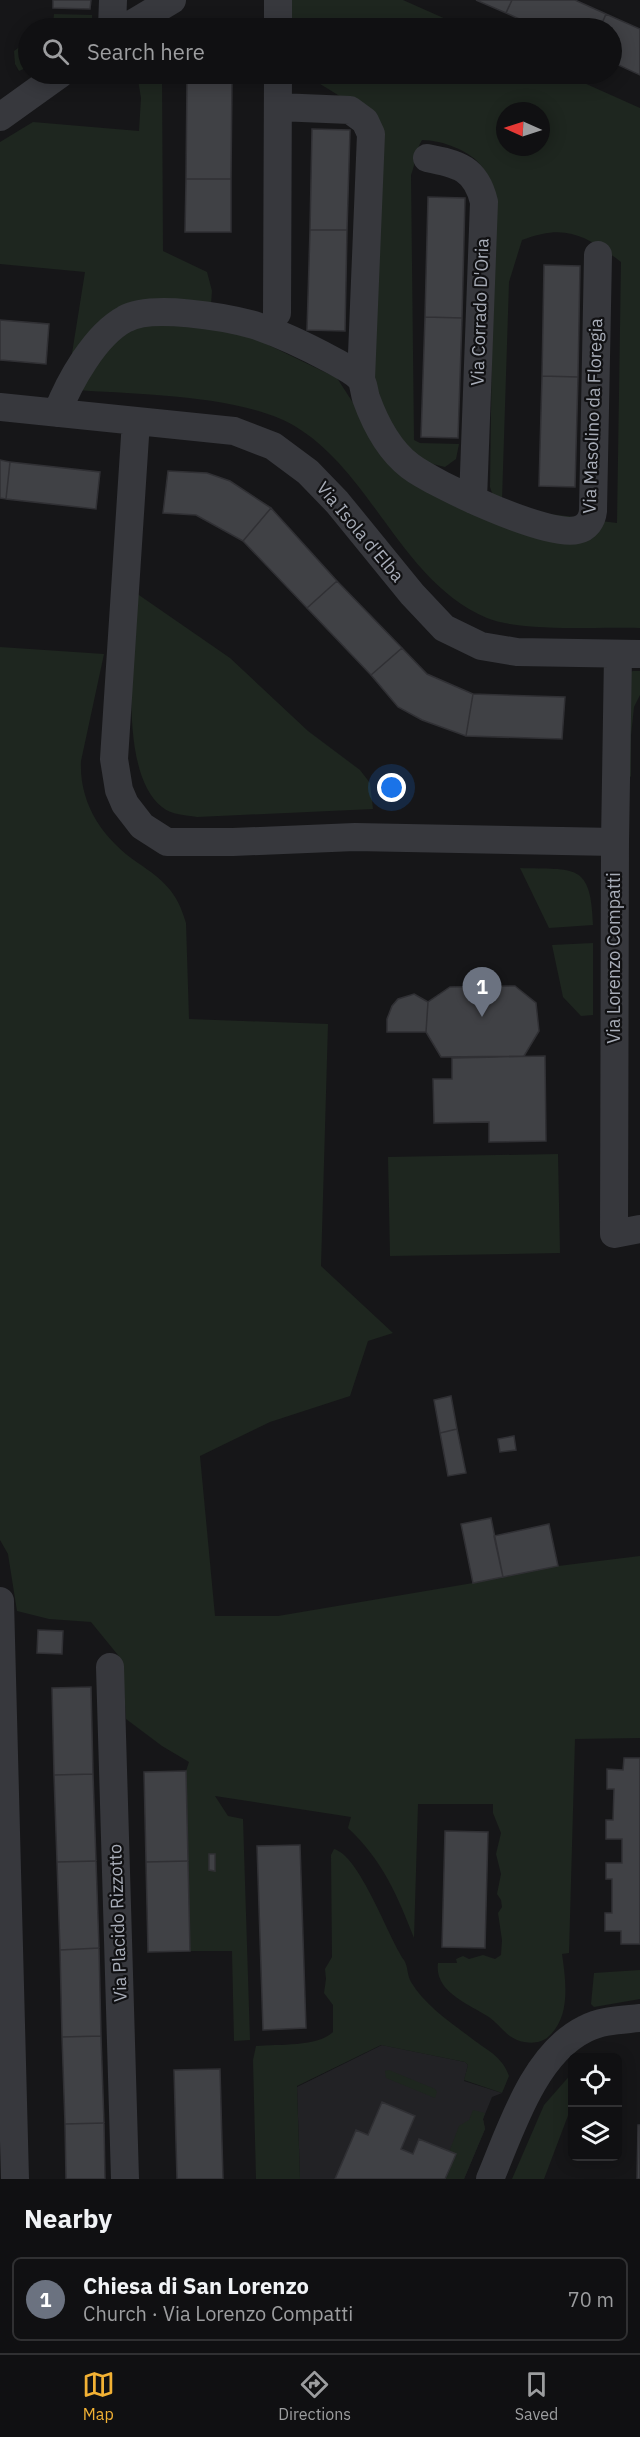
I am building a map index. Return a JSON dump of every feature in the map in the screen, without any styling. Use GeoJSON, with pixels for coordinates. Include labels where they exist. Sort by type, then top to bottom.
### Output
{"type":"FeatureCollection","features":[{"type":"Feature","properties":{"kind":"street"},"geometry":{"type":"LineString","coordinates":[[112,18],[113,0]]}},
{"type":"Feature","properties":{"kind":"street"},"geometry":{"type":"LineString","coordinates":[[142,18],[172,0]]}},
{"type":"Feature","properties":{"kind":"street"},"geometry":{"type":"LineString","coordinates":[[278,0],[278,18]]}},
{"type":"Feature","properties":{"kind":"street"},"geometry":{"type":"LineString","coordinates":[[0,117],[46,84]]}},
{"type":"Feature","properties":{"kind":"street"},"geometry":{"type":"LineString","coordinates":[[277,313],[278,84]]}},
{"type":"Feature","properties":{"kind":"street","name":"Via Masolino da Floregia"},"geometry":{"type":"LineString","coordinates":[[278,107],[350,110],[365,121],[371,134],[361,379],[365,396],[379,428],[410,466],[473,500],[521,520],[563,531],[585,527],[592,517],[598,255]]}},
{"type":"Feature","properties":{"kind":"street","name":"Via Corrado D'Oria"},"geometry":{"type":"LineString","coordinates":[[428,158],[449,162],[468,171],[481,190],[484,202],[473,500]]}},
{"type":"Feature","properties":{"kind":"street"},"geometry":{"type":"LineString","coordinates":[[57,413],[66,389],[106,331],[126,318],[143,313],[189,313],[253,325],[293,340],[327,357],[361,379]]}},
{"type":"Feature","properties":{"kind":"street","name":"Via Isola d'Elba"},"geometry":{"type":"LineString","coordinates":[[0,407],[234,431],[273,446],[308,472],[337,502],[412,594],[444,628],[481,646],[518,652],[629,655]]}},
{"type":"Feature","properties":{"kind":"street"},"geometry":{"type":"LineString","coordinates":[[136,421],[114,759],[119,790],[128,810],[142,826],[167,842],[355,837],[615,842]]}},
{"type":"Feature","properties":{"kind":"street","name":"Via Lorenzo Compatti"},"geometry":{"type":"LineString","coordinates":[[629,655],[615,842],[614,1234],[640,1229]]}},
{"type":"Feature","properties":{"kind":"street"},"geometry":{"type":"LineString","coordinates":[[0,1601],[15,2179]]}},
{"type":"Feature","properties":{"kind":"street","name":"Via Placido Rizzotto"},"geometry":{"type":"LineString","coordinates":[[110,1667],[125,2179]]}},
{"type":"Feature","properties":{"kind":"street"},"geometry":{"type":"LineString","coordinates":[[490,2179],[527,2090],[544,2065],[575,2035],[587,2028],[605,2022],[640,2018]]}},
{"type":"Feature","properties":{"kind":"shaded area"},"geometry":{"type":"Polygon","coordinates":[[[286,0],[403,0],[444,18],[289,18],[286,0]]]}},
{"type":"Feature","properties":{"kind":"shaded area"},"geometry":{"type":"Polygon","coordinates":[[[54,14],[92,15],[92,18],[54,18],[54,14]]]}},
{"type":"Feature","properties":{"kind":"shaded area"},"geometry":{"type":"Polygon","coordinates":[[[18,48],[18,69],[15,64],[14,51],[18,48]]]}},
{"type":"Feature","properties":{"kind":"shaded area"},"geometry":{"type":"Polygon","coordinates":[[[139,84],[162,84],[163,251],[207,272],[212,291],[211,304],[163,299],[70,366],[85,272],[0,264],[0,142],[33,122],[139,131],[141,98],[139,84]]]}},
{"type":"Feature","properties":{"kind":"shaded area"},"geometry":{"type":"Polygon","coordinates":[[[320,84],[586,84],[640,108],[640,628],[561,628],[519,625],[487,618],[457,601],[431,579],[408,553],[367,497],[321,445],[293,425],[271,415],[245,407],[187,398],[75,390],[84,373],[112,339],[131,326],[155,321],[184,322],[250,336],[337,378],[388,457],[410,481],[570,544],[598,531],[601,521],[617,523],[621,262],[597,245],[574,234],[551,232],[522,240],[509,282],[502,500],[524,511],[575,517],[572,522],[536,518],[513,512],[495,498],[490,487],[494,190],[485,170],[472,156],[447,144],[422,140],[411,175],[414,440],[420,443],[459,444],[456,459],[445,467],[424,461],[414,456],[398,442],[382,412],[373,368],[381,179],[380,121],[320,84]]]}},
{"type":"Feature","properties":{"kind":"shaded area"},"geometry":{"type":"Polygon","coordinates":[[[136,593],[230,658],[308,731],[360,770],[370,783],[373,809],[197,817],[174,813],[162,807],[148,790],[139,766],[133,738],[131,674],[136,593]]]}},
{"type":"Feature","properties":{"kind":"shaded area"},"geometry":{"type":"Polygon","coordinates":[[[0,647],[104,654],[81,761],[84,792],[104,832],[125,853],[162,881],[178,903],[186,923],[189,1019],[328,1024],[321,1266],[393,1333],[368,1341],[350,1396],[270,1422],[200,1456],[215,1616],[278,1616],[558,1566],[640,1556],[640,1738],[575,1739],[569,1953],[562,1954],[565,1976],[564,2009],[555,2029],[541,2041],[530,2043],[513,2038],[489,2017],[454,1996],[441,1982],[438,1973],[438,1963],[457,1963],[456,1959],[463,1956],[469,1959],[483,1955],[495,1959],[501,1955],[502,1940],[498,1913],[502,1907],[497,1894],[501,1874],[496,1854],[501,1833],[493,1813],[493,1804],[418,1804],[414,1938],[387,1878],[370,1852],[348,1828],[351,1817],[215,1796],[228,1816],[243,1819],[250,2040],[234,2041],[232,1951],[190,1951],[186,1771],[189,1762],[162,1746],[126,1719],[122,1660],[91,1622],[49,1619],[17,1611],[8,1554],[0,1540],[0,647]]]}},
{"type":"Feature","properties":{"kind":"shaded area"},"geometry":{"type":"Polygon","coordinates":[[[640,671],[640,695],[634,707],[631,776],[627,780],[627,673],[640,671]]]}},
{"type":"Feature","properties":{"kind":"shaded area"},"geometry":{"type":"Polygon","coordinates":[[[520,868],[567,870],[584,880],[592,905],[593,925],[549,928],[520,868]]]}},
{"type":"Feature","properties":{"kind":"shaded area"},"geometry":{"type":"Polygon","coordinates":[[[593,943],[593,1015],[581,1016],[563,997],[552,945],[593,943]]]}},
{"type":"Feature","properties":{"kind":"shaded area"},"geometry":{"type":"Polygon","coordinates":[[[558,1154],[560,1253],[390,1256],[388,1157],[558,1154]]]}},
{"type":"Feature","properties":{"kind":"shaded area"},"geometry":{"type":"Polygon","coordinates":[[[334,1849],[344,1855],[354,1866],[373,1898],[417,1991],[440,2014],[495,2056],[503,2064],[509,2076],[502,2093],[464,2080],[468,2065],[465,2062],[381,2045],[297,2086],[300,2179],[256,2179],[253,2060],[256,2046],[308,2042],[326,2037],[333,2032],[333,2005],[324,1993],[325,1969],[332,1957],[331,1855],[334,1849]]]}},
{"type":"Feature","properties":{"kind":"shaded area"},"geometry":{"type":"Polygon","coordinates":[[[640,1970],[640,1999],[594,2007],[591,2004],[594,1973],[640,1970]]]}},
{"type":"Feature","properties":{"kind":"shaded area"},"geometry":{"type":"Polygon","coordinates":[[[382,2045],[465,2062],[468,2065],[464,2081],[502,2093],[492,2097],[483,2119],[485,2129],[464,2179],[300,2179],[297,2087],[382,2045]]]}},
{"type":"Feature","properties":{"kind":"shaded area"},"geometry":{"type":"Polygon","coordinates":[[[389,2070],[435,2089],[437,2092],[435,2098],[386,2078],[385,2071],[389,2070]]]}},
{"type":"Feature","properties":{"kind":"shaded area"},"geometry":{"type":"Polygon","coordinates":[[[568,2078],[568,2116],[544,2179],[512,2179],[544,2105],[568,2078]]]}},
{"type":"Feature","properties":{"kind":"shaded area"},"geometry":{"type":"Polygon","coordinates":[[[473,2110],[485,2113],[483,2119],[485,2129],[464,2179],[445,2179],[455,2155],[449,2152],[459,2126],[469,2120],[473,2110]]]}},
{"type":"Feature","properties":{"kind":"building"},"geometry":{"type":"Polygon","coordinates":[[[53,0],[91,0],[90,9],[53,8],[53,0]]]}},
{"type":"Feature","properties":{"kind":"building"},"geometry":{"type":"Polygon","coordinates":[[[476,0],[512,0],[506,13],[476,0]]]}},
{"type":"Feature","properties":{"kind":"building"},"geometry":{"type":"Polygon","coordinates":[[[512,0],[575,0],[606,14],[604,18],[517,18],[506,13],[512,0]]]}},
{"type":"Feature","properties":{"kind":"building"},"geometry":{"type":"Polygon","coordinates":[[[622,21],[640,29],[640,75],[622,67],[622,21]]]}},
{"type":"Feature","properties":{"kind":"building"},"geometry":{"type":"Polygon","coordinates":[[[187,84],[232,84],[231,179],[186,179],[187,84]]]}},
{"type":"Feature","properties":{"kind":"building"},"geometry":{"type":"Polygon","coordinates":[[[312,129],[350,130],[347,230],[310,230],[312,129]]]}},
{"type":"Feature","properties":{"kind":"building"},"geometry":{"type":"Polygon","coordinates":[[[186,179],[231,179],[231,232],[185,232],[186,179]]]}},
{"type":"Feature","properties":{"kind":"building"},"geometry":{"type":"Polygon","coordinates":[[[428,197],[465,198],[462,318],[425,317],[428,197]]]}},
{"type":"Feature","properties":{"kind":"building"},"geometry":{"type":"Polygon","coordinates":[[[310,230],[347,230],[345,331],[307,330],[310,230]]]}},
{"type":"Feature","properties":{"kind":"building"},"geometry":{"type":"Polygon","coordinates":[[[544,265],[580,266],[578,377],[542,376],[544,265]]]}},
{"type":"Feature","properties":{"kind":"building"},"geometry":{"type":"Polygon","coordinates":[[[425,317],[462,318],[458,438],[421,437],[425,317]]]}},
{"type":"Feature","properties":{"kind":"building"},"geometry":{"type":"Polygon","coordinates":[[[0,320],[49,324],[46,364],[0,360],[0,320]]]}},
{"type":"Feature","properties":{"kind":"building"},"geometry":{"type":"Polygon","coordinates":[[[542,376],[578,377],[575,487],[539,486],[542,376]]]}},
{"type":"Feature","properties":{"kind":"building"},"geometry":{"type":"Polygon","coordinates":[[[0,460],[10,462],[6,499],[0,498],[0,460]]]}},
{"type":"Feature","properties":{"kind":"building"},"geometry":{"type":"Polygon","coordinates":[[[10,462],[100,472],[96,509],[6,499],[10,462]]]}},
{"type":"Feature","properties":{"kind":"building"},"geometry":{"type":"Polygon","coordinates":[[[168,471],[207,473],[230,481],[271,508],[243,541],[196,515],[163,513],[168,471]]]}},
{"type":"Feature","properties":{"kind":"building"},"geometry":{"type":"Polygon","coordinates":[[[271,508],[337,581],[307,608],[243,541],[271,508]]]}},
{"type":"Feature","properties":{"kind":"building"},"geometry":{"type":"Polygon","coordinates":[[[337,581],[402,648],[371,675],[307,608],[337,581]]]}},
{"type":"Feature","properties":{"kind":"building"},"geometry":{"type":"Polygon","coordinates":[[[402,648],[427,674],[473,694],[466,736],[422,720],[398,707],[371,675],[402,648]]]}},
{"type":"Feature","properties":{"kind":"building"},"geometry":{"type":"Polygon","coordinates":[[[473,694],[565,697],[562,739],[466,736],[473,694]]]}},
{"type":"Feature","properties":{"kind":"building"},"geometry":{"type":"Polygon","coordinates":[[[515,986],[536,1003],[539,1031],[524,1056],[441,1057],[426,1032],[428,1002],[450,987],[515,986]]]}},
{"type":"Feature","properties":{"kind":"building"},"geometry":{"type":"Polygon","coordinates":[[[414,994],[428,1002],[426,1032],[387,1032],[387,1019],[392,1006],[398,999],[414,994]]]}},
{"type":"Feature","properties":{"kind":"building"},"geometry":{"type":"Polygon","coordinates":[[[545,1056],[546,1141],[489,1142],[489,1122],[434,1123],[433,1079],[452,1079],[452,1058],[545,1056]]]}},
{"type":"Feature","properties":{"kind":"building"},"geometry":{"type":"Polygon","coordinates":[[[451,1396],[457,1429],[440,1433],[434,1400],[451,1396]]]}},
{"type":"Feature","properties":{"kind":"building"},"geometry":{"type":"Polygon","coordinates":[[[457,1429],[466,1473],[448,1476],[440,1433],[457,1429]]]}},
{"type":"Feature","properties":{"kind":"building"},"geometry":{"type":"Polygon","coordinates":[[[514,1436],[516,1450],[500,1452],[498,1439],[514,1436]]]}},
{"type":"Feature","properties":{"kind":"building"},"geometry":{"type":"Polygon","coordinates":[[[491,1518],[503,1577],[473,1583],[461,1524],[491,1518]]]}},
{"type":"Feature","properties":{"kind":"building"},"geometry":{"type":"Polygon","coordinates":[[[549,1524],[558,1566],[503,1577],[494,1536],[549,1524]]]}},
{"type":"Feature","properties":{"kind":"building"},"geometry":{"type":"Polygon","coordinates":[[[38,1630],[63,1631],[62,1654],[37,1653],[38,1630]]]}},
{"type":"Feature","properties":{"kind":"building"},"geometry":{"type":"Polygon","coordinates":[[[91,1687],[93,1774],[54,1775],[52,1688],[91,1687]]]}},
{"type":"Feature","properties":{"kind":"building"},"geometry":{"type":"Polygon","coordinates":[[[624,1758],[640,1758],[640,1944],[621,1944],[621,1931],[605,1931],[605,1913],[612,1913],[612,1879],[606,1879],[606,1863],[622,1863],[622,1839],[606,1839],[606,1820],[613,1820],[614,1789],[607,1789],[607,1769],[623,1770],[624,1758]]]}},
{"type":"Feature","properties":{"kind":"building"},"geometry":{"type":"Polygon","coordinates":[[[186,1771],[188,1861],[146,1862],[144,1772],[186,1771]]]}},
{"type":"Feature","properties":{"kind":"building"},"geometry":{"type":"Polygon","coordinates":[[[93,1774],[96,1861],[57,1862],[54,1775],[93,1774]]]}},
{"type":"Feature","properties":{"kind":"building"},"geometry":{"type":"Polygon","coordinates":[[[445,1831],[488,1832],[485,1948],[442,1947],[445,1831]]]}},
{"type":"Feature","properties":{"kind":"building"},"geometry":{"type":"Polygon","coordinates":[[[300,1845],[306,2028],[263,2030],[257,1846],[300,1845]]]}},
{"type":"Feature","properties":{"kind":"building"},"geometry":{"type":"Polygon","coordinates":[[[209,1854],[215,1854],[215,1871],[209,1870],[209,1854]]]}},
{"type":"Feature","properties":{"kind":"building"},"geometry":{"type":"Polygon","coordinates":[[[96,1861],[99,1948],[60,1950],[57,1862],[96,1861]]]}},
{"type":"Feature","properties":{"kind":"building"},"geometry":{"type":"Polygon","coordinates":[[[188,1861],[190,1951],[148,1952],[146,1862],[188,1861]]]}},
{"type":"Feature","properties":{"kind":"building"},"geometry":{"type":"Polygon","coordinates":[[[99,1948],[101,2036],[62,2037],[60,1950],[99,1948]]]}},
{"type":"Feature","properties":{"kind":"building"},"geometry":{"type":"Polygon","coordinates":[[[101,2036],[104,2123],[65,2124],[62,2037],[101,2036]]]}},
{"type":"Feature","properties":{"kind":"building"},"geometry":{"type":"Polygon","coordinates":[[[220,2069],[223,2179],[177,2179],[174,2070],[220,2069]]]}},
{"type":"Feature","properties":{"kind":"building"},"geometry":{"type":"Polygon","coordinates":[[[382,2102],[415,2116],[401,2149],[413,2154],[419,2139],[456,2154],[445,2179],[335,2179],[356,2130],[368,2135],[382,2102]]]}},
{"type":"Feature","properties":{"kind":"building"},"geometry":{"type":"Polygon","coordinates":[[[104,2123],[105,2179],[66,2179],[65,2124],[104,2123]]]}},
{"type":"Feature","properties":{"kind":"building"},"geometry":{"type":"Polygon","coordinates":[[[638,2125],[640,2125],[640,2179],[637,2179],[638,2125]]]}},
{"type":"Feature","properties":{"kind":"place","name":"Chiesa di San Lorenzo"},"geometry":{"type":"Point","coordinates":[482,1017]}}]}
